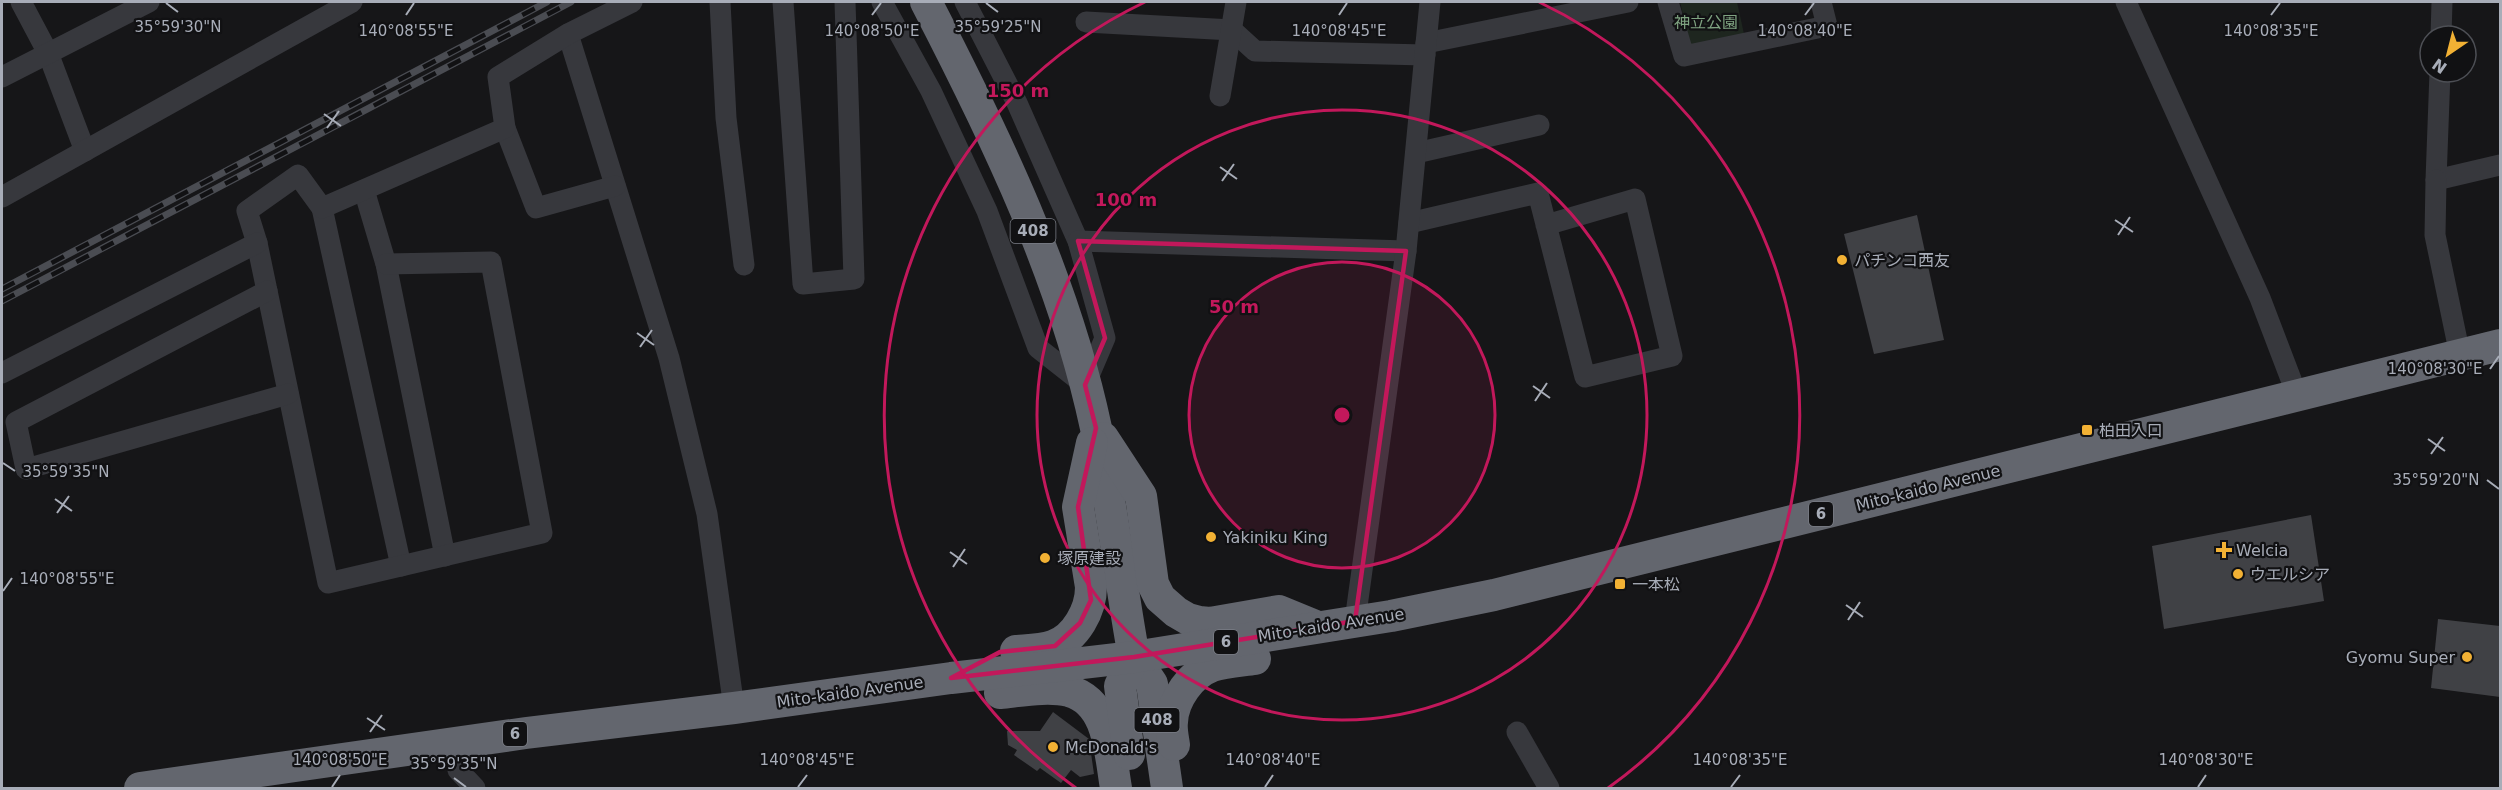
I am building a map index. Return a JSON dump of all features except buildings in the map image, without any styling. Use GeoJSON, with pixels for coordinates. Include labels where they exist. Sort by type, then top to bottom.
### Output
{"type":"FeatureCollection","features":[{"type":"Feature","properties":{"kind":"highway","name":"408"},"geometry":{"type":"LineString","coordinates":[[926,2],[999,148],[1046,264],[1085,385],[1096,428],[1134,657],[1152,684],[1167,789]]}},
{"type":"Feature","properties":{"kind":"highway","name":"Mito-kaido Avenue"},"geometry":{"type":"LineString","coordinates":[[140,789],[453,743],[951,678],[1134,657],[1318,628],[1494,595],[2500,345]]}},
{"type":"Feature","properties":{"kind":"highway"},"geometry":{"type":"LineString","coordinates":[[1096,428],[1141,496],[1153,584],[1160,598],[1176,612],[1199,622],[1210,623],[1279,611],[1318,628],[1287,653],[1214,666],[1202,671],[1190,681],[1177,702],[1172,722],[1179,789]]}},
{"type":"Feature","properties":{"kind":"highway"},"geometry":{"type":"LineString","coordinates":[[951,678],[1000,652],[1055,645],[1073,630],[1088,610],[1091,586],[1078,507],[1096,428]]}},
{"type":"Feature","properties":{"kind":"highway","name":"408"},"geometry":{"type":"LineString","coordinates":[[1133,789],[1120,686],[1134,657]]}},
{"type":"Feature","properties":{"kind":"highway"},"geometry":{"type":"LineString","coordinates":[[891,687],[910,698],[1049,689],[1069,691],[1081,696],[1097,711],[1104,724],[1116,789]]}},
{"type":"Feature","properties":{"kind":"street"},"geometry":{"type":"LineString","coordinates":[[21,2],[48,53],[85,151]]}},
{"type":"Feature","properties":{"kind":"street"},"geometry":{"type":"LineString","coordinates":[[2,77],[149,2]]}},
{"type":"Feature","properties":{"kind":"street"},"geometry":{"type":"LineString","coordinates":[[2,197],[352,2]]}},
{"type":"Feature","properties":{"kind":"street"},"geometry":{"type":"LineString","coordinates":[[615,186],[536,208],[505,128],[498,77],[568,34],[632,2]]}},
{"type":"Feature","properties":{"kind":"street"},"geometry":{"type":"LineString","coordinates":[[720,2],[726,118],[744,265]]}},
{"type":"Feature","properties":{"kind":"street"},"geometry":{"type":"LineString","coordinates":[[783,2],[803,284],[854,279],[844,2]]}},
{"type":"Feature","properties":{"kind":"street"},"geometry":{"type":"LineString","coordinates":[[882,2],[931,91],[987,211],[1038,348],[1085,385],[1105,338],[1078,241],[1017,103],[965,2]]}},
{"type":"Feature","properties":{"kind":"street"},"geometry":{"type":"LineString","coordinates":[[1220,96],[1236,2]]}},
{"type":"Feature","properties":{"kind":"street"},"geometry":{"type":"LineString","coordinates":[[1355,621],[1406,251],[1430,2]]}},
{"type":"Feature","properties":{"kind":"street"},"geometry":{"type":"LineString","coordinates":[[1086,22],[1232,30],[1255,51],[1426,49],[1628,2]]}},
{"type":"Feature","properties":{"kind":"street"},"geometry":{"type":"LineString","coordinates":[[1668,2],[1684,56],[1827,26],[1821,2]]}},
{"type":"Feature","properties":{"kind":"street"},"geometry":{"type":"LineString","coordinates":[[2126,2],[2260,298],[2297,395]]}},
{"type":"Feature","properties":{"kind":"street"},"geometry":{"type":"LineString","coordinates":[[2441,24],[2442,2]]}},
{"type":"Feature","properties":{"kind":"street"},"geometry":{"type":"LineString","coordinates":[[568,34],[669,358],[707,514],[735,708]]}},
{"type":"Feature","properties":{"kind":"street"},"geometry":{"type":"LineString","coordinates":[[2440,84],[2435,235],[2460,354]]}},
{"type":"Feature","properties":{"kind":"street"},"geometry":{"type":"LineString","coordinates":[[1416,153],[1539,125]]}},
{"type":"Feature","properties":{"kind":"street"},"geometry":{"type":"LineString","coordinates":[[322,208],[505,128]]}},
{"type":"Feature","properties":{"kind":"street"},"geometry":{"type":"LineString","coordinates":[[2436,180],[2500,165]]}},
{"type":"Feature","properties":{"kind":"street"},"geometry":{"type":"LineString","coordinates":[[386,264],[491,262],[542,534],[328,583],[257,243],[248,211],[298,175],[322,208],[401,566]]}},
{"type":"Feature","properties":{"kind":"street"},"geometry":{"type":"LineString","coordinates":[[364,190],[386,264],[445,556]]}},
{"type":"Feature","properties":{"kind":"street"},"geometry":{"type":"LineString","coordinates":[[1409,223],[1538,193],[1546,225],[1585,377],[1672,357],[1635,199],[1546,225]]}},
{"type":"Feature","properties":{"kind":"street"},"geometry":{"type":"LineString","coordinates":[[1078,241],[1406,251]]}},
{"type":"Feature","properties":{"kind":"street"},"geometry":{"type":"LineString","coordinates":[[2,373],[257,243]]}},
{"type":"Feature","properties":{"kind":"street"},"geometry":{"type":"LineString","coordinates":[[267,291],[16,422],[26,470],[288,394]]}},
{"type":"Feature","properties":{"kind":"street"},"geometry":{"type":"LineString","coordinates":[[1517,732],[1549,789]]}},
{"type":"Feature","properties":{"kind":"street"},"geometry":{"type":"LineString","coordinates":[[453,743],[458,770],[476,789]]}},
{"type":"Feature","properties":{"kind":"highlighted area"},"geometry":{"type":"Polygon","coordinates":[[[1078,241],[1406,251],[1355,621],[1134,657],[951,678],[1000,652],[1055,646],[1080,623],[1091,600],[1078,507],[1096,428],[1085,385],[1105,338],[1078,241]]]}},
{"type":"Feature","properties":{"kind":"green space","name":"神立公園"},"geometry":{"type":"Polygon","coordinates":[[[1680,2],[1737,2],[1744,34],[1691,47],[1680,2]]]}},
{"type":"Feature","properties":{"kind":"railway"},"geometry":{"type":"LineString","coordinates":[[2,289],[547,2]]}},
{"type":"Feature","properties":{"kind":"railway"},"geometry":{"type":"LineString","coordinates":[[2,301],[571,2]]}},
{"type":"Feature","properties":{"kind":"place","name":"パチンコ西友"},"geometry":{"type":"Point","coordinates":[1842,260]}},
{"type":"Feature","properties":{"kind":"place","name":"柏田入口"},"geometry":{"type":"Point","coordinates":[2087,430]}},
{"type":"Feature","properties":{"kind":"place","name":"Yakiniku King"},"geometry":{"type":"Point","coordinates":[1211,537]}},
{"type":"Feature","properties":{"kind":"place","name":"Welcia"},"geometry":{"type":"Point","coordinates":[2224,550]}},
{"type":"Feature","properties":{"kind":"place","name":"塚原建設"},"geometry":{"type":"Point","coordinates":[1045,558]}},
{"type":"Feature","properties":{"kind":"place","name":"ウエルシア"},"geometry":{"type":"Point","coordinates":[2238,574]}},
{"type":"Feature","properties":{"kind":"place","name":"一本松"},"geometry":{"type":"Point","coordinates":[1620,584]}},
{"type":"Feature","properties":{"kind":"place","name":"Gyomu Super"},"geometry":{"type":"Point","coordinates":[2467,657]}},
{"type":"Feature","properties":{"kind":"place","name":"McDonald's"},"geometry":{"type":"Point","coordinates":[1053,747]}}]}
